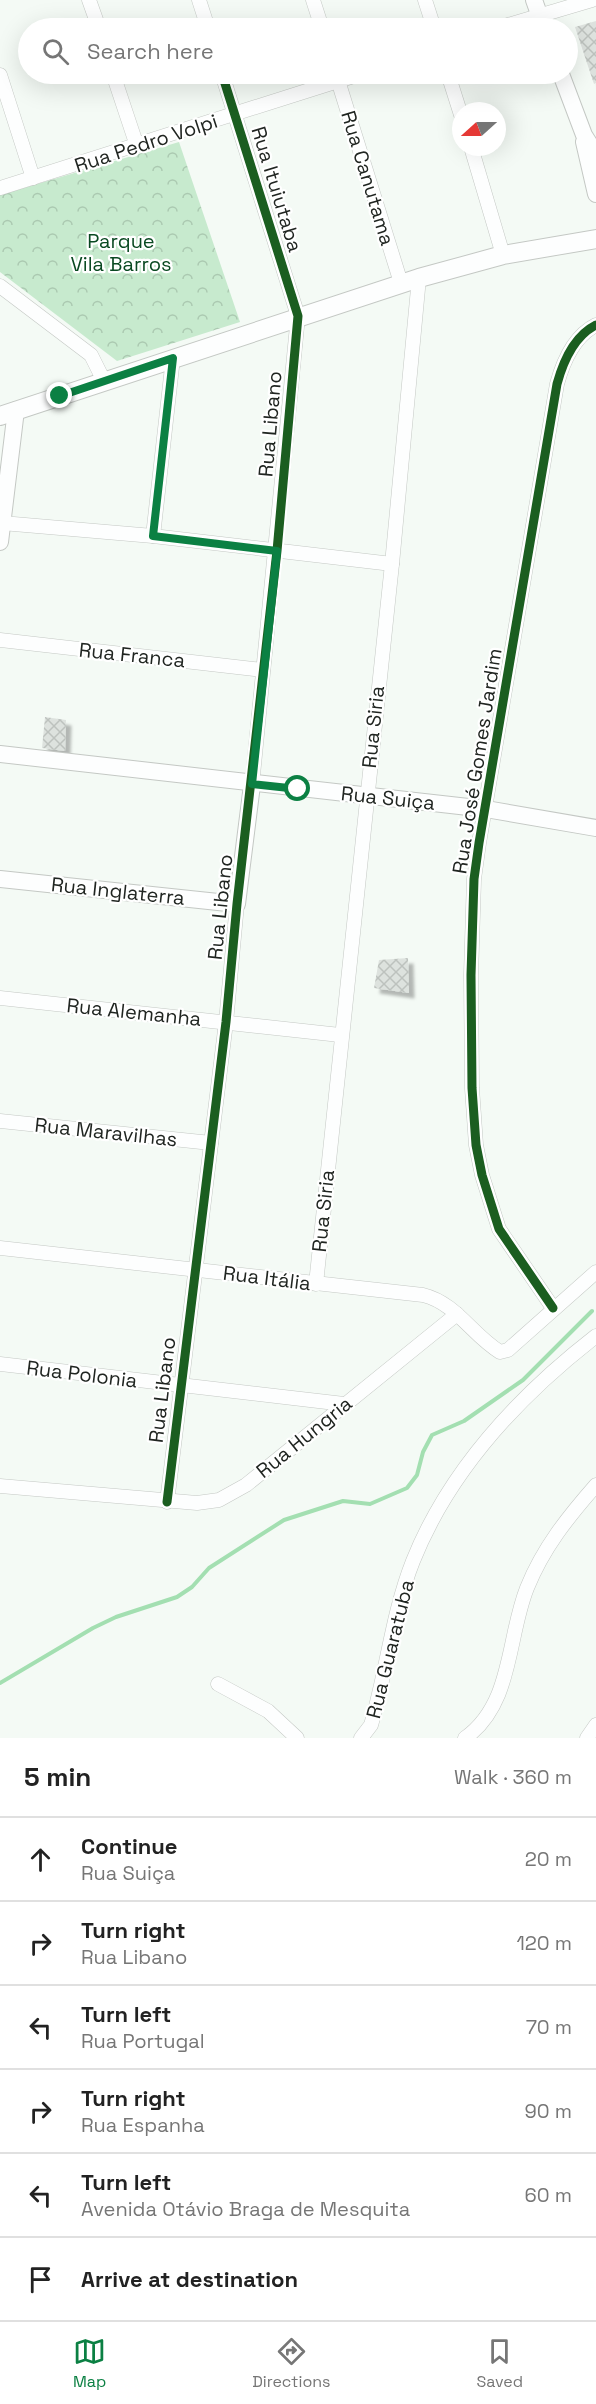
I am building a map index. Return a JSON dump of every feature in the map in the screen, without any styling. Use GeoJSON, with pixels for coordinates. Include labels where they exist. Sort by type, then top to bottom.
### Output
{"type":"FeatureCollection","features":[{"type":"Feature","properties":{"kind":"main road"},"geometry":{"type":"LineString","coordinates":[[8,413],[401,283],[503,255],[596,238]]}},
{"type":"Feature","properties":{"kind":"street"},"geometry":{"type":"LineString","coordinates":[[89,0],[95,18]]}},
{"type":"Feature","properties":{"kind":"street"},"geometry":{"type":"LineString","coordinates":[[199,0],[205,18]]}},
{"type":"Feature","properties":{"kind":"street"},"geometry":{"type":"LineString","coordinates":[[313,0],[319,18]]}},
{"type":"Feature","properties":{"kind":"street"},"geometry":{"type":"LineString","coordinates":[[425,0],[431,18]]}},
{"type":"Feature","properties":{"kind":"street"},"geometry":{"type":"LineString","coordinates":[[539,15],[592,0]]}},
{"type":"Feature","properties":{"kind":"street"},"geometry":{"type":"LineString","coordinates":[[0,75],[33,178]]}},
{"type":"Feature","properties":{"kind":"street"},"geometry":{"type":"LineString","coordinates":[[117,84],[137,146]]}},
{"type":"Feature","properties":{"kind":"street","name":"Rua Ituiutaba"},"geometry":{"type":"LineString","coordinates":[[225,84],[298,316]]}},
{"type":"Feature","properties":{"kind":"street","name":"Rua Pedro Volpi"},"geometry":{"type":"LineString","coordinates":[[0,188],[235,114],[318,84]]}},
{"type":"Feature","properties":{"kind":"street","name":"Rua Canutama"},"geometry":{"type":"LineString","coordinates":[[339,84],[401,283]]}},
{"type":"Feature","properties":{"kind":"street"},"geometry":{"type":"LineString","coordinates":[[451,84],[457,102]]}},
{"type":"Feature","properties":{"kind":"street"},"geometry":{"type":"LineString","coordinates":[[565,84],[584,135],[596,154]]}},
{"type":"Feature","properties":{"kind":"street"},"geometry":{"type":"LineString","coordinates":[[584,135],[585,149],[596,194]]}},
{"type":"Feature","properties":{"kind":"street"},"geometry":{"type":"LineString","coordinates":[[474,156],[503,255]]}},
{"type":"Feature","properties":{"kind":"street","name":"Rua Siria"},"geometry":{"type":"LineString","coordinates":[[316,1284],[340,1035],[392,564],[419,278]]}},
{"type":"Feature","properties":{"kind":"street"},"geometry":{"type":"LineString","coordinates":[[0,286],[91,355],[104,381]]}},
{"type":"Feature","properties":{"kind":"street","name":"Rua Libano"},"geometry":{"type":"LineString","coordinates":[[167,1502],[226,1022],[277,551],[298,316]]}},
{"type":"Feature","properties":{"kind":"street","name":"Rua José Gomes Jardim"},"geometry":{"type":"LineString","coordinates":[[553,1308],[499,1229],[484,1184],[476,1145],[472,1088],[474,879],[557,384],[563,364],[577,342],[596,325]]}},
{"type":"Feature","properties":{"kind":"street"},"geometry":{"type":"LineString","coordinates":[[153,536],[173,358]]}},
{"type":"Feature","properties":{"kind":"street"},"geometry":{"type":"LineString","coordinates":[[0,542],[8,413]]}},
{"type":"Feature","properties":{"kind":"street"},"geometry":{"type":"LineString","coordinates":[[2,523],[153,536],[392,564]]}},
{"type":"Feature","properties":{"kind":"street","name":"Rua Franca"},"geometry":{"type":"LineString","coordinates":[[0,640],[263,670]]}},
{"type":"Feature","properties":{"kind":"street","name":"Rua Suiça"},"geometry":{"type":"LineString","coordinates":[[0,754],[486,809],[596,828]]}},
{"type":"Feature","properties":{"kind":"street","name":"Rua Inglaterra"},"geometry":{"type":"LineString","coordinates":[[0,879],[237,904]]}},
{"type":"Feature","properties":{"kind":"street","name":"Rua Alemanha"},"geometry":{"type":"LineString","coordinates":[[0,998],[340,1035]]}},
{"type":"Feature","properties":{"kind":"street","name":"Rua Maravilhas"},"geometry":{"type":"LineString","coordinates":[[0,1121],[211,1143]]}},
{"type":"Feature","properties":{"kind":"street","name":"Rua Itália"},"geometry":{"type":"LineString","coordinates":[[0,1248],[423,1295],[437,1300],[457,1314]]}},
{"type":"Feature","properties":{"kind":"street"},"geometry":{"type":"LineString","coordinates":[[457,1314],[494,1348],[502,1352],[596,1272]]}},
{"type":"Feature","properties":{"kind":"street","name":"Rua Hungria"},"geometry":{"type":"LineString","coordinates":[[0,1486],[167,1502],[219,1500],[246,1485],[457,1314]]}},
{"type":"Feature","properties":{"kind":"street","name":"Rua Guaratuba"},"geometry":{"type":"LineString","coordinates":[[363,1737],[371,1725],[392,1628],[413,1562],[446,1496],[508,1417],[596,1336]]}},
{"type":"Feature","properties":{"kind":"street","name":"Rua Polonia"},"geometry":{"type":"LineString","coordinates":[[0,1364],[344,1404]]}},
{"type":"Feature","properties":{"kind":"street"},"geometry":{"type":"LineString","coordinates":[[465,1738],[477,1730],[491,1712],[498,1695],[526,1590],[540,1557],[569,1516],[596,1485]]}},
{"type":"Feature","properties":{"kind":"street"},"geometry":{"type":"LineString","coordinates":[[218,1684],[268,1712],[297,1738]]}},
{"type":"Feature","properties":{"kind":"street"},"geometry":{"type":"LineString","coordinates":[[587,1738],[596,1725]]}},
{"type":"Feature","properties":{"kind":"green space","name":"Parque Vila Barros"},"geometry":{"type":"Polygon","coordinates":[[[179,142],[240,322],[117,361],[0,272],[0,195],[179,142]]]}},
{"type":"Feature","properties":{"kind":"building"},"geometry":{"type":"Polygon","coordinates":[[[596,21],[596,83],[594,84],[578,36],[578,26],[596,21]]]}},
{"type":"Feature","properties":{"kind":"building"},"geometry":{"type":"Polygon","coordinates":[[[45,717],[66,720],[65,751],[42,748],[45,717]]]}},
{"type":"Feature","properties":{"kind":"building"},"geometry":{"type":"Polygon","coordinates":[[[408,958],[409,993],[374,988],[379,960],[408,958]]]}},
{"type":"Feature","properties":{"kind":"waterway"},"geometry":{"type":"LineString","coordinates":[[0,1683],[93,1628],[116,1617],[177,1597],[192,1587],[209,1568],[284,1520],[343,1501],[370,1504],[407,1488],[417,1475],[423,1452],[432,1435],[464,1421],[523,1380],[592,1311]]}},
{"type":"Feature","properties":{"kind":"cycle path"},"geometry":{"type":"LineString","coordinates":[[167,1502],[226,1022],[277,551],[298,316],[225,84]]}},
{"type":"Feature","properties":{"kind":"cycle path"},"geometry":{"type":"LineString","coordinates":[[553,1308],[499,1229],[482,1175],[476,1145],[472,1088],[471,975],[474,879],[557,384],[570,350],[581,336],[596,325]]}},
{"type":"Feature","properties":{"kind":"route"},"geometry":{"type":"LineString","coordinates":[[60,396],[173,358],[153,536],[277,551],[252,784],[298,789]]}}]}
